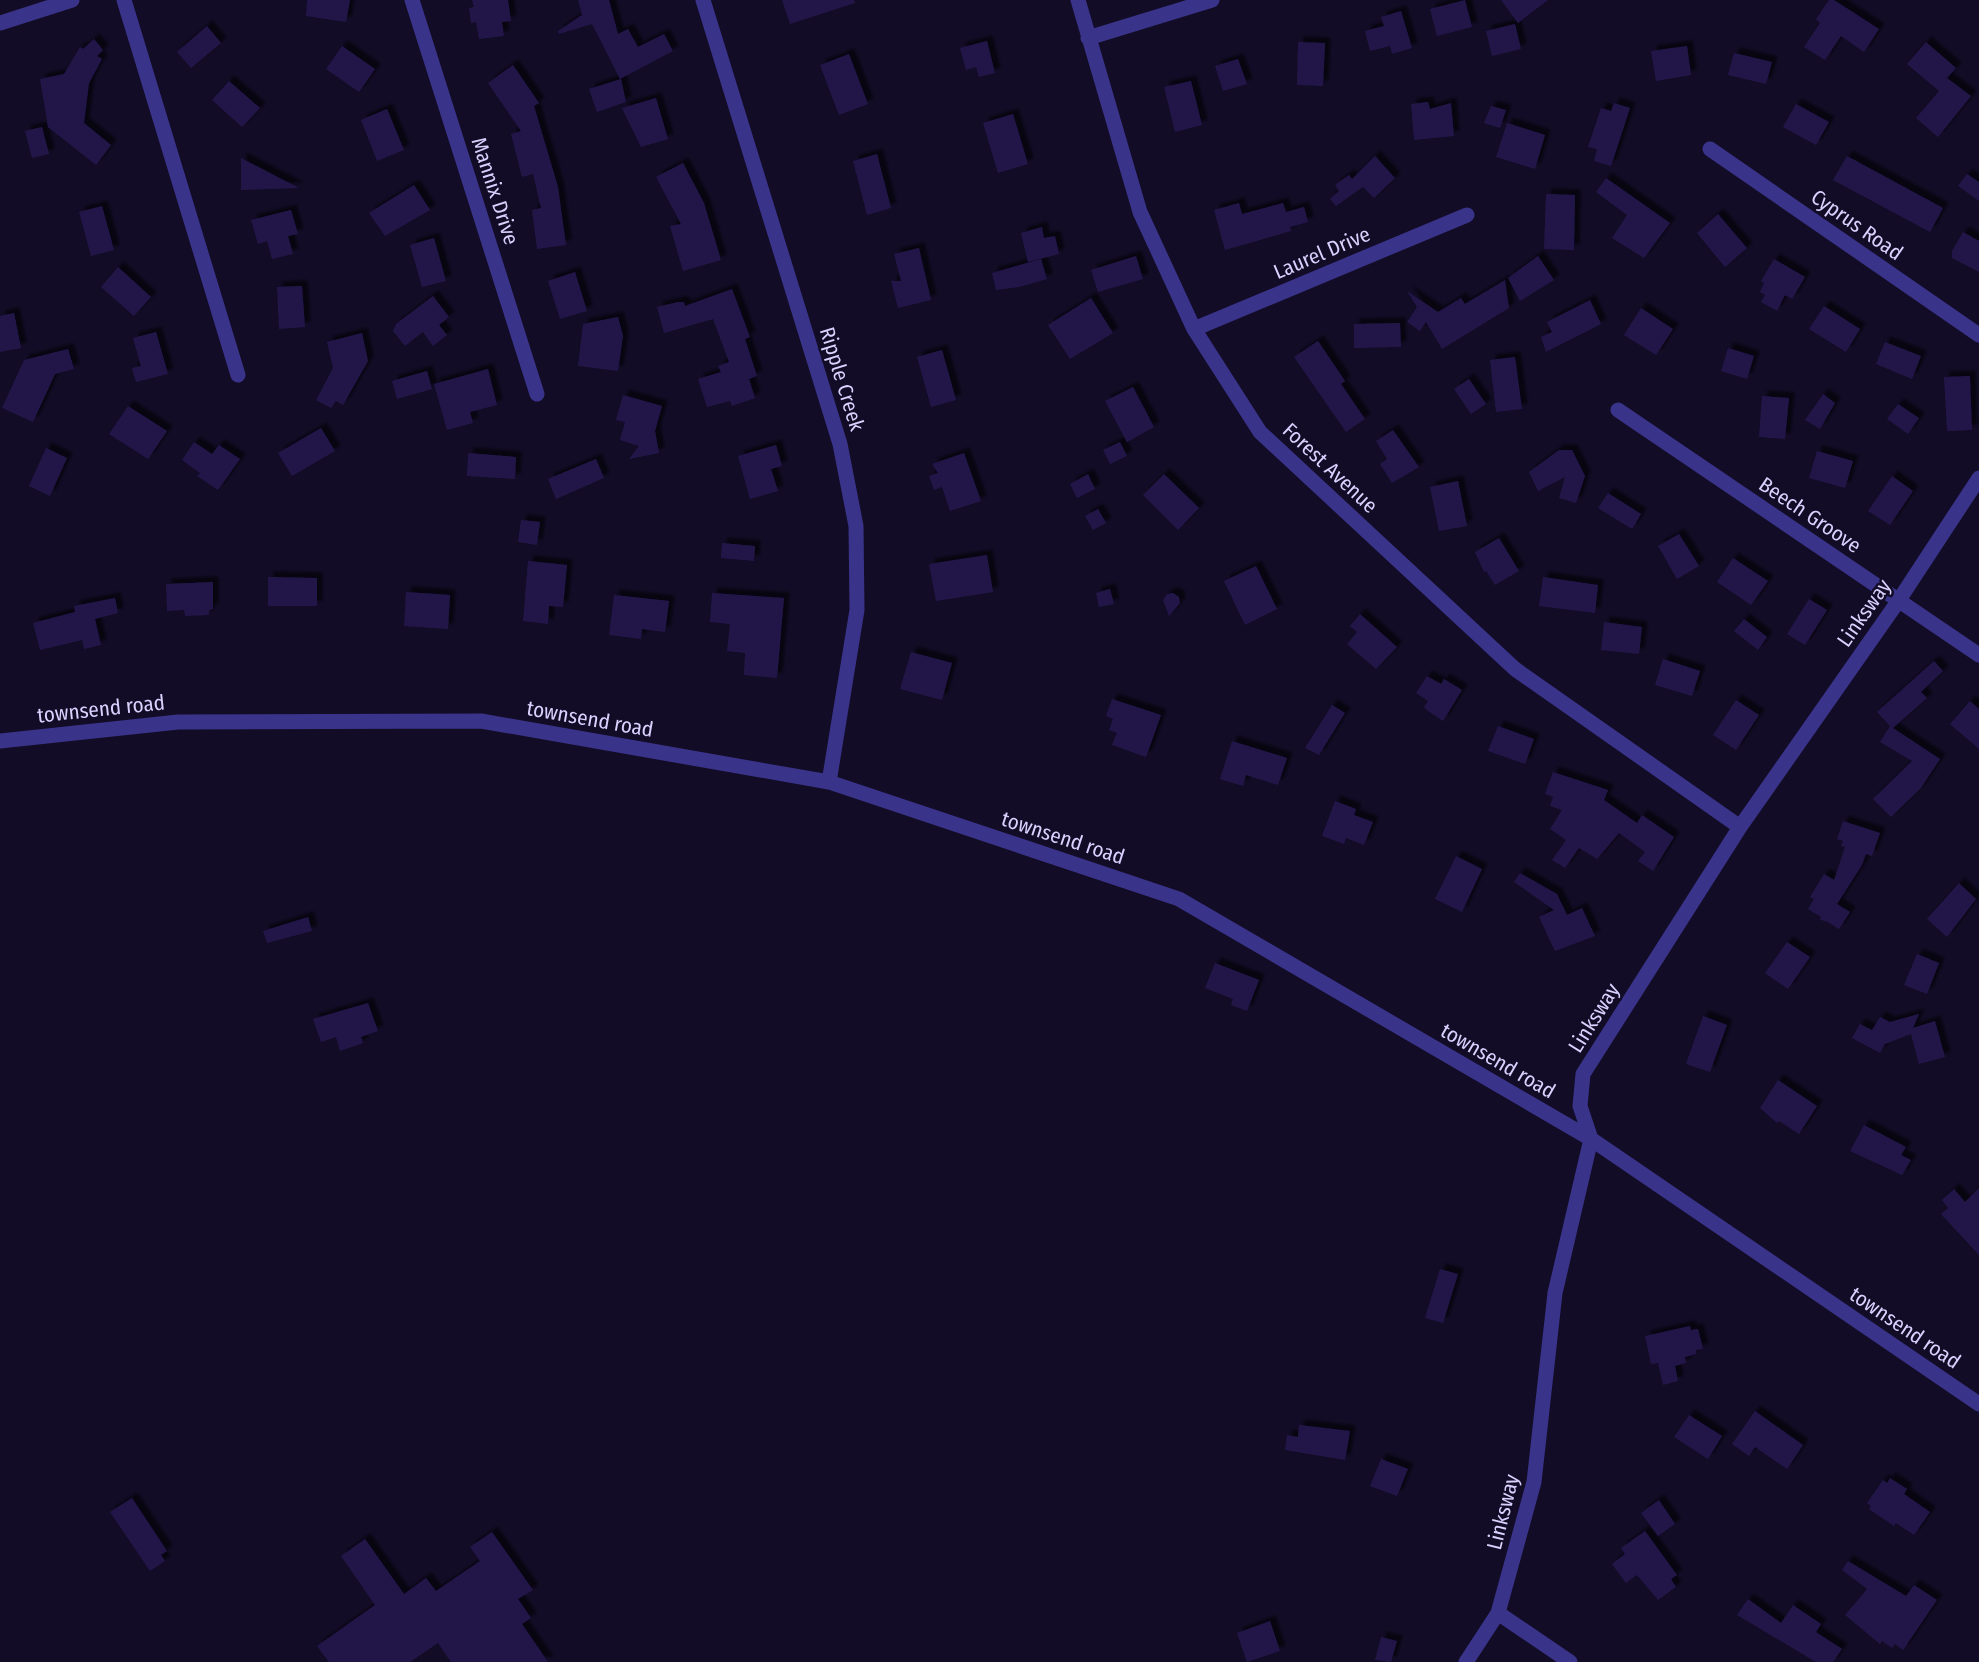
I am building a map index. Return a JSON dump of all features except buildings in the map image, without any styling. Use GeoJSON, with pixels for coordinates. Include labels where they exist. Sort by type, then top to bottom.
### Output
{"type":"FeatureCollection","features":[{"type":"Feature","properties":{"kind":"street"},"geometry":{"type":"LineString","coordinates":[[0,23],[72,0]]}},
{"type":"Feature","properties":{"kind":"street"},"geometry":{"type":"LineString","coordinates":[[124,0],[238,375]]}},
{"type":"Feature","properties":{"kind":"street","name":"Mannix Drive"},"geometry":{"type":"LineString","coordinates":[[412,0],[537,394]]}},
{"type":"Feature","properties":{"kind":"street","name":"Ripple Creek"},"geometry":{"type":"LineString","coordinates":[[703,0],[840,444],[856,526],[857,610],[829,782]]}},
{"type":"Feature","properties":{"kind":"street","name":"Forest Avenue"},"geometry":{"type":"LineString","coordinates":[[1078,0],[1140,212],[1194,328],[1260,432],[1515,669],[1740,827]]}},
{"type":"Feature","properties":{"kind":"street"},"geometry":{"type":"LineString","coordinates":[[1089,38],[1212,0]]}},
{"type":"Feature","properties":{"kind":"street","name":"Cyprus Road"},"geometry":{"type":"LineString","coordinates":[[1710,149],[1979,335]]}},
{"type":"Feature","properties":{"kind":"street","name":"Laurel Drive"},"geometry":{"type":"LineString","coordinates":[[1194,328],[1467,215]]}},
{"type":"Feature","properties":{"kind":"street","name":"Beech Groove"},"geometry":{"type":"LineString","coordinates":[[1618,410],[1979,655]]}},
{"type":"Feature","properties":{"kind":"street","name":"Linksway"},"geometry":{"type":"LineString","coordinates":[[1466,1662],[1498,1613],[1534,1482],[1555,1293],[1591,1139],[1580,1106],[1583,1074],[1740,827],[1899,600],[1979,478]]}},
{"type":"Feature","properties":{"kind":"street","name":"townsend road"},"geometry":{"type":"LineString","coordinates":[[0,741],[178,722],[481,721],[829,782],[1179,899],[1591,1139],[1979,1404]]}},
{"type":"Feature","properties":{"kind":"street"},"geometry":{"type":"LineString","coordinates":[[1498,1613],[1570,1662]]}}]}
